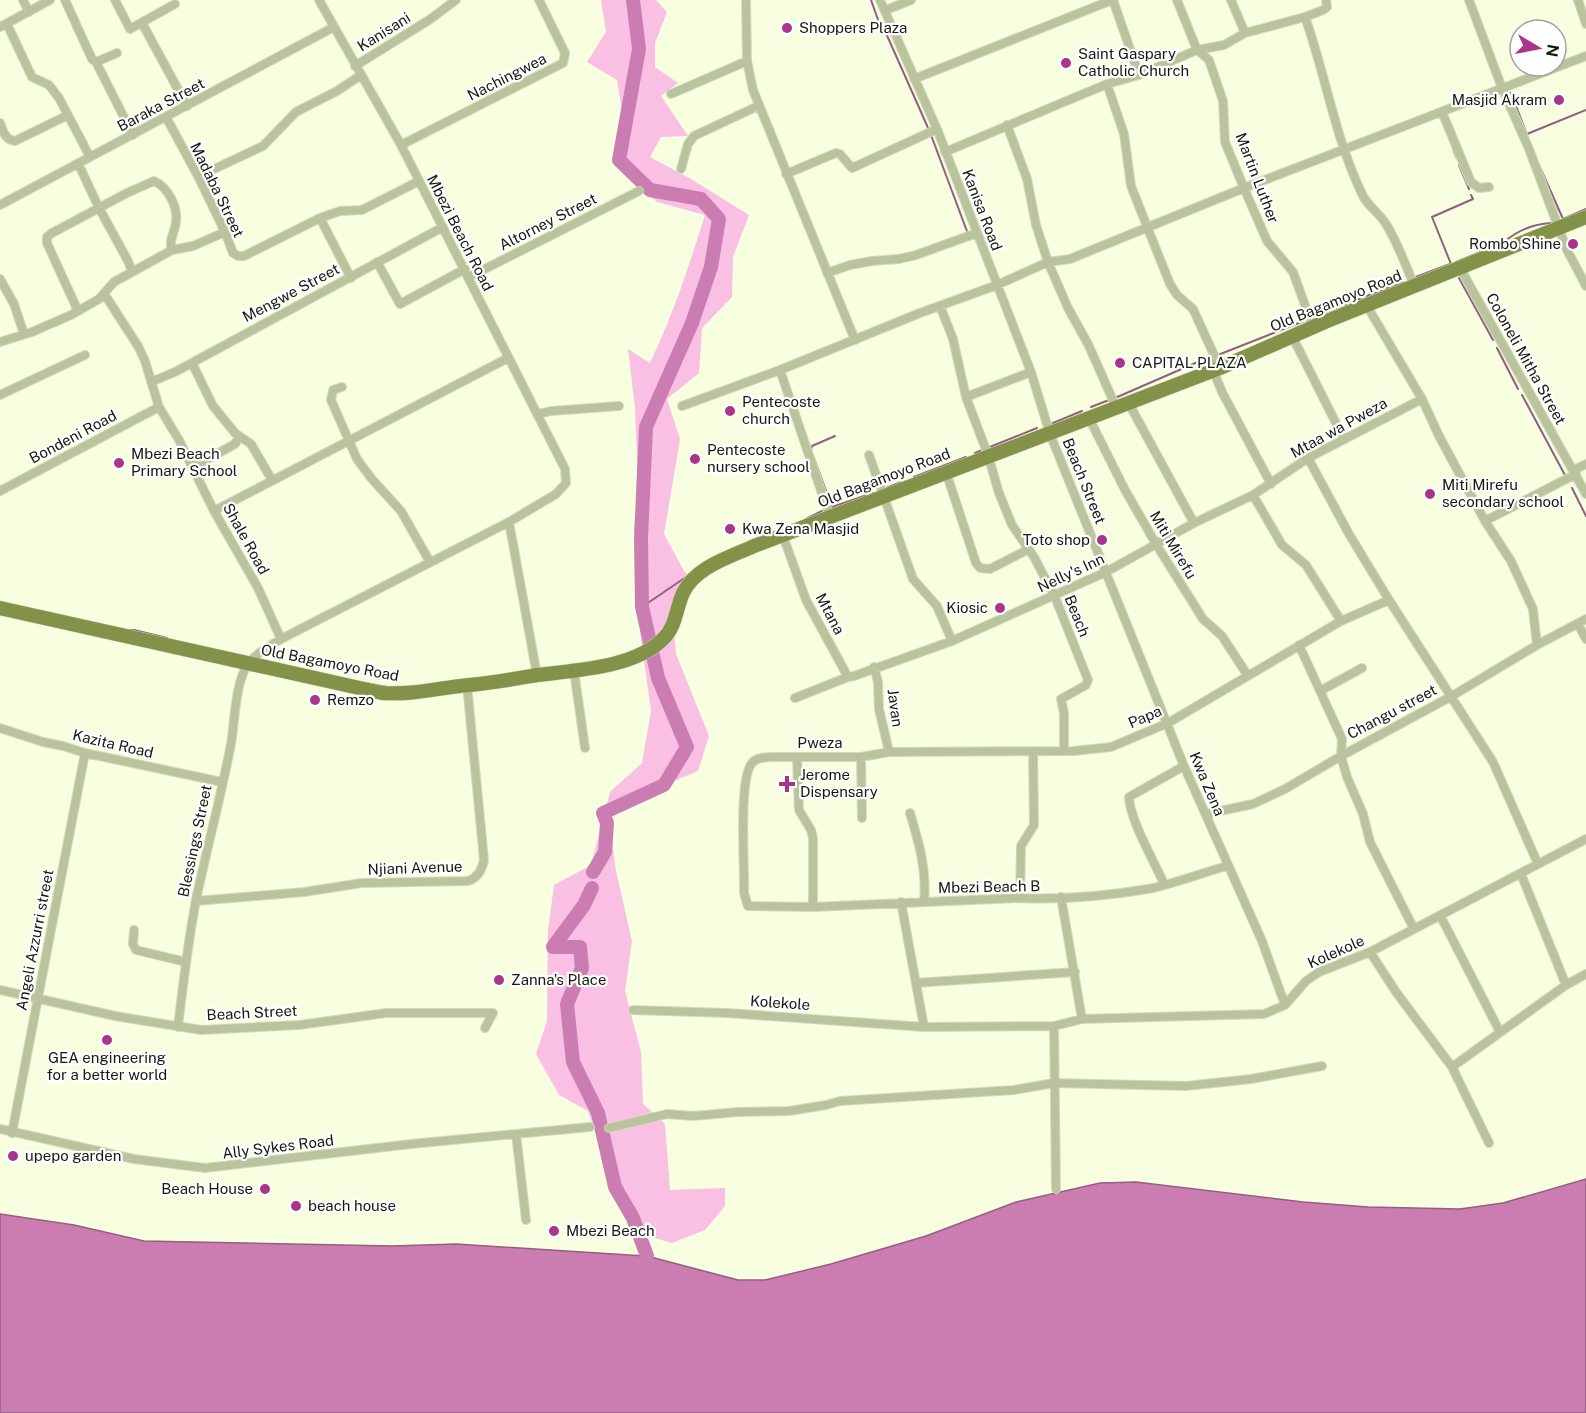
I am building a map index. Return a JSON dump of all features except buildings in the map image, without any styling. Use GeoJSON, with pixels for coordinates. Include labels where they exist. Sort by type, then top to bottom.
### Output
{"type":"FeatureCollection","features":[{"type":"Feature","properties":{"kind":"main road","name":"Old Bagamoyo Road"},"geometry":{"type":"LineString","coordinates":[[0,608],[382,693],[417,693],[495,683],[574,671],[623,660],[641,653],[669,633],[684,591],[690,581],[707,568],[754,546],[1216,369],[1313,327],[1586,217]]}},
{"type":"Feature","properties":{"kind":"street"},"geometry":{"type":"LineString","coordinates":[[23,0],[29,12]]}},
{"type":"Feature","properties":{"kind":"street"},"geometry":{"type":"LineString","coordinates":[[50,0],[3,26],[32,77],[49,85],[90,157]]}},
{"type":"Feature","properties":{"kind":"street"},"geometry":{"type":"LineString","coordinates":[[65,0],[92,59],[96,62],[133,135]]}},
{"type":"Feature","properties":{"kind":"street"},"geometry":{"type":"LineString","coordinates":[[115,0],[129,28],[175,4]]}},
{"type":"Feature","properties":{"kind":"street","name":"Mbezi Beach Road"},"geometry":{"type":"LineString","coordinates":[[319,0],[401,145],[565,470],[566,483],[556,494],[509,522]]}},
{"type":"Feature","properties":{"kind":"street","name":"Kanisani"},"geometry":{"type":"LineString","coordinates":[[355,66],[429,20],[456,0]]}},
{"type":"Feature","properties":{"kind":"street","name":"Nachingwea"},"geometry":{"type":"LineString","coordinates":[[401,145],[563,63],[566,56],[564,50],[538,0]]}},
{"type":"Feature","properties":{"kind":"street"},"geometry":{"type":"LineString","coordinates":[[746,0],[747,61],[758,106],[855,340]]}},
{"type":"Feature","properties":{"kind":"street","name":"Kanisa Road"},"geometry":{"type":"LineString","coordinates":[[880,0],[936,129],[977,233],[1031,372],[1050,434]]}},
{"type":"Feature","properties":{"kind":"street"},"geometry":{"type":"LineString","coordinates":[[886,10],[911,0]]}},
{"type":"Feature","properties":{"kind":"street"},"geometry":{"type":"LineString","coordinates":[[914,79],[1112,0],[1138,75]]}},
{"type":"Feature","properties":{"kind":"street","name":"Martin Luther"},"geometry":{"type":"LineString","coordinates":[[1177,0],[1197,50],[1209,60],[1223,101],[1225,142],[1244,188],[1267,241],[1293,272],[1313,327]]}},
{"type":"Feature","properties":{"kind":"street"},"geometry":{"type":"LineString","coordinates":[[1231,0],[1245,33]]}},
{"type":"Feature","properties":{"kind":"street"},"geometry":{"type":"LineString","coordinates":[[945,152],[1107,84],[1138,75],[1197,50],[1224,45],[1245,33],[1305,17],[1325,8],[1326,0]]}},
{"type":"Feature","properties":{"kind":"street"},"geometry":{"type":"LineString","coordinates":[[1469,0],[1502,88],[1560,227],[1567,250],[1586,286]]}},
{"type":"Feature","properties":{"kind":"street"},"geometry":{"type":"LineString","coordinates":[[1582,5],[1586,24]]}},
{"type":"Feature","properties":{"kind":"street"},"geometry":{"type":"LineString","coordinates":[[1305,17],[1319,58],[1323,85],[1344,149],[1364,198],[1386,223],[1415,287]]}},
{"type":"Feature","properties":{"kind":"street"},"geometry":{"type":"LineString","coordinates":[[141,23],[187,106]]}},
{"type":"Feature","properties":{"kind":"street","name":"Baraka Street"},"geometry":{"type":"LineString","coordinates":[[0,205],[334,27]]}},
{"type":"Feature","properties":{"kind":"street"},"geometry":{"type":"LineString","coordinates":[[96,62],[117,54]]}},
{"type":"Feature","properties":{"kind":"street"},"geometry":{"type":"LineString","coordinates":[[682,406],[997,285],[1048,262],[1071,259],[1244,188],[1586,57]]}},
{"type":"Feature","properties":{"kind":"street"},"geometry":{"type":"LineString","coordinates":[[671,94],[747,61]]}},
{"type":"Feature","properties":{"kind":"street"},"geometry":{"type":"LineString","coordinates":[[199,178],[263,146],[296,112],[337,91],[361,75]]}},
{"type":"Feature","properties":{"kind":"street"},"geometry":{"type":"LineString","coordinates":[[1107,84],[1124,134],[1131,186],[1170,284],[1177,295],[1193,309],[1216,369],[1222,392],[1271,484]]}},
{"type":"Feature","properties":{"kind":"street"},"geometry":{"type":"LineString","coordinates":[[681,169],[688,144],[694,136],[758,106]]}},
{"type":"Feature","properties":{"kind":"street"},"geometry":{"type":"LineString","coordinates":[[1442,112],[1471,182],[1479,188],[1489,187]]}},
{"type":"Feature","properties":{"kind":"street"},"geometry":{"type":"LineString","coordinates":[[0,123],[10,141],[15,141],[68,115]]}},
{"type":"Feature","properties":{"kind":"street","name":"Madaba Street"},"geometry":{"type":"LineString","coordinates":[[166,117],[199,178],[225,232],[232,253],[241,257],[320,218],[340,211],[362,210],[419,180]]}},
{"type":"Feature","properties":{"kind":"street"},"geometry":{"type":"LineString","coordinates":[[1007,125],[1027,179],[1036,225],[1048,262],[1068,308],[1122,404],[1194,523]]}},
{"type":"Feature","properties":{"kind":"street"},"geometry":{"type":"LineString","coordinates":[[786,174],[836,153],[840,154],[852,168],[936,129]]}},
{"type":"Feature","properties":{"kind":"street"},"geometry":{"type":"LineString","coordinates":[[78,163],[132,272]]}},
{"type":"Feature","properties":{"kind":"street"},"geometry":{"type":"LineString","coordinates":[[78,311],[47,243],[47,237],[152,181],[158,182],[171,198],[177,216],[170,245],[172,250]]}},
{"type":"Feature","properties":{"kind":"street","name":"Altorney Street"},"geometry":{"type":"LineString","coordinates":[[377,262],[400,304],[639,191]]}},
{"type":"Feature","properties":{"kind":"street"},"geometry":{"type":"LineString","coordinates":[[320,218],[351,278]]}},
{"type":"Feature","properties":{"kind":"street","name":"Mengwe Street"},"geometry":{"type":"LineString","coordinates":[[151,382],[192,363],[443,227]]}},
{"type":"Feature","properties":{"kind":"street"},"geometry":{"type":"LineString","coordinates":[[0,342],[44,328],[78,311],[105,295],[114,282],[172,250],[193,246],[225,232]]}},
{"type":"Feature","properties":{"kind":"street"},"geometry":{"type":"LineString","coordinates":[[827,273],[850,265],[908,257],[977,233]]}},
{"type":"Feature","properties":{"kind":"street","name":"Coloneli Mitha Street"},"geometry":{"type":"LineString","coordinates":[[1460,268],[1586,494]]}},
{"type":"Feature","properties":{"kind":"street"},"geometry":{"type":"LineString","coordinates":[[0,279],[14,304],[24,334]]}},
{"type":"Feature","properties":{"kind":"street","name":"Shale Road"},"geometry":{"type":"LineString","coordinates":[[105,295],[138,346],[159,407],[258,588],[281,639]]}},
{"type":"Feature","properties":{"kind":"street","name":"Beach"},"geometry":{"type":"LineString","coordinates":[[940,306],[953,339],[966,397],[988,455],[999,493],[1012,525],[1029,549],[1055,597],[1088,680],[1086,685],[1061,699],[1064,713],[1064,751]]}},
{"type":"Feature","properties":{"kind":"street"},"geometry":{"type":"LineString","coordinates":[[1366,306],[1422,399],[1485,521],[1511,561],[1533,609],[1537,645]]}},
{"type":"Feature","properties":{"kind":"street"},"geometry":{"type":"LineString","coordinates":[[1292,336],[1344,439]]}},
{"type":"Feature","properties":{"kind":"street"},"geometry":{"type":"LineString","coordinates":[[0,395],[85,355]]}},
{"type":"Feature","properties":{"kind":"street"},"geometry":{"type":"LineString","coordinates":[[214,511],[508,358]]}},
{"type":"Feature","properties":{"kind":"street"},"geometry":{"type":"LineString","coordinates":[[192,363],[213,406],[239,437],[251,444],[272,480]]}},
{"type":"Feature","properties":{"kind":"street"},"geometry":{"type":"LineString","coordinates":[[780,370],[830,517]]}},
{"type":"Feature","properties":{"kind":"street"},"geometry":{"type":"LineString","coordinates":[[966,397],[1031,372]]}},
{"type":"Feature","properties":{"kind":"street"},"geometry":{"type":"LineString","coordinates":[[342,387],[333,390],[331,400],[357,459],[409,522],[430,562]]}},
{"type":"Feature","properties":{"kind":"street","name":"Mtaa wa Pweza"},"geometry":{"type":"LineString","coordinates":[[1271,484],[1308,458],[1422,399]]}},
{"type":"Feature","properties":{"kind":"street"},"geometry":{"type":"LineString","coordinates":[[538,414],[619,406]]}},
{"type":"Feature","properties":{"kind":"street","name":"Bondeni Road"},"geometry":{"type":"LineString","coordinates":[[0,491],[159,407]]}},
{"type":"Feature","properties":{"kind":"street","name":"Miti Mirefu"},"geometry":{"type":"LineString","coordinates":[[1089,418],[1125,490],[1156,544],[1203,619],[1222,636],[1248,676]]}},
{"type":"Feature","properties":{"kind":"street","name":"Beach Street"},"geometry":{"type":"LineString","coordinates":[[1050,434],[1106,572]]}},
{"type":"Feature","properties":{"kind":"street"},"geometry":{"type":"LineString","coordinates":[[193,467],[235,444],[239,437]]}},
{"type":"Feature","properties":{"kind":"street"},"geometry":{"type":"LineString","coordinates":[[869,455],[913,579],[937,606],[952,640]]}},
{"type":"Feature","properties":{"kind":"street"},"geometry":{"type":"LineString","coordinates":[[1308,458],[1349,534],[1389,600],[1493,762],[1538,864]]}},
{"type":"Feature","properties":{"kind":"street"},"geometry":{"type":"LineString","coordinates":[[1485,521],[1586,464]]}},
{"type":"Feature","properties":{"kind":"street"},"geometry":{"type":"LineString","coordinates":[[945,472],[976,563],[980,568],[990,569],[1029,549]]}},
{"type":"Feature","properties":{"kind":"street","name":"Nelly's Inn"},"geometry":{"type":"LineString","coordinates":[[874,667],[952,640],[1055,597],[1271,484]]}},
{"type":"Feature","properties":{"kind":"street"},"geometry":{"type":"LineString","coordinates":[[1253,495],[1282,545],[1306,565],[1341,621]]}},
{"type":"Feature","properties":{"kind":"street"},"geometry":{"type":"LineString","coordinates":[[249,663],[281,639],[509,522],[537,675]]}},
{"type":"Feature","properties":{"kind":"street","name":"Mtana"},"geometry":{"type":"LineString","coordinates":[[783,536],[806,600],[848,677]]}},
{"type":"Feature","properties":{"kind":"street","name":"Kwa Zena"},"geometry":{"type":"LineString","coordinates":[[1106,572],[1184,766],[1262,941],[1285,1005]]}},
{"type":"Feature","properties":{"kind":"street","name":"Papa"},"geometry":{"type":"LineString","coordinates":[[1033,751],[1111,747],[1168,723],[1341,621],[1389,600]]}},
{"type":"Feature","properties":{"kind":"street"},"geometry":{"type":"LineString","coordinates":[[1582,622],[1586,639]]}},
{"type":"Feature","properties":{"kind":"street","name":"Changu street"},"geometry":{"type":"LineString","coordinates":[[1206,814],[1253,804],[1285,789],[1452,696],[1537,645],[1582,622]]}},
{"type":"Feature","properties":{"kind":"street"},"geometry":{"type":"LineString","coordinates":[[1299,645],[1342,739],[1341,756],[1347,777],[1364,814],[1370,842],[1414,929]]}},
{"type":"Feature","properties":{"kind":"street","name":"Blessings Street"},"geometry":{"type":"LineString","coordinates":[[178,1027],[196,901],[240,686],[249,663]]}},
{"type":"Feature","properties":{"kind":"street"},"geometry":{"type":"LineString","coordinates":[[795,698],[874,667]]}},
{"type":"Feature","properties":{"kind":"street","name":"Javan"},"geometry":{"type":"LineString","coordinates":[[874,667],[878,682],[879,709],[889,752]]}},
{"type":"Feature","properties":{"kind":"street"},"geometry":{"type":"LineString","coordinates":[[1320,691],[1362,668]]}},
{"type":"Feature","properties":{"kind":"street"},"geometry":{"type":"LineString","coordinates":[[574,671],[585,748]]}},
{"type":"Feature","properties":{"kind":"street","name":"Njiani Avenue"},"geometry":{"type":"LineString","coordinates":[[196,901],[304,892],[362,883],[474,879],[484,860],[467,685]]}},
{"type":"Feature","properties":{"kind":"street","name":"Kazita Road"},"geometry":{"type":"LineString","coordinates":[[0,728],[85,753],[222,782]]}},
{"type":"Feature","properties":{"kind":"street"},"geometry":{"type":"LineString","coordinates":[[1020,898],[1022,846],[1034,825],[1033,751]]}},
{"type":"Feature","properties":{"kind":"street","name":"Pweza"},"geometry":{"type":"LineString","coordinates":[[748,906],[745,899],[744,789],[752,763],[761,758],[861,757],[889,752],[1033,751]]}},
{"type":"Feature","properties":{"kind":"street","name":"Angeli Azzurri street"},"geometry":{"type":"LineString","coordinates":[[12,1133],[85,753]]}},
{"type":"Feature","properties":{"kind":"street"},"geometry":{"type":"LineString","coordinates":[[797,757],[799,810],[813,838],[813,906]]}},
{"type":"Feature","properties":{"kind":"street"},"geometry":{"type":"LineString","coordinates":[[861,757],[862,818]]}},
{"type":"Feature","properties":{"kind":"street"},"geometry":{"type":"LineString","coordinates":[[1164,884],[1138,828],[1129,796],[1184,766]]}},
{"type":"Feature","properties":{"kind":"street"},"geometry":{"type":"LineString","coordinates":[[910,813],[922,854],[924,902]]}},
{"type":"Feature","properties":{"kind":"street","name":"Kolekole"},"geometry":{"type":"LineString","coordinates":[[633,1010],[727,1013],[924,1027],[1054,1026],[1082,1019],[1264,1014],[1285,1005],[1306,981],[1319,972],[1370,952],[1586,838]]}},
{"type":"Feature","properties":{"kind":"street","name":"Mbezi Beach B"},"geometry":{"type":"LineString","coordinates":[[748,906],[1046,899],[1125,892],[1164,884],[1227,866]]}},
{"type":"Feature","properties":{"kind":"street"},"geometry":{"type":"LineString","coordinates":[[1521,874],[1566,986]]}},
{"type":"Feature","properties":{"kind":"street"},"geometry":{"type":"LineString","coordinates":[[1061,897],[1082,1019]]}},
{"type":"Feature","properties":{"kind":"street"},"geometry":{"type":"LineString","coordinates":[[901,902],[924,1027]]}},
{"type":"Feature","properties":{"kind":"street"},"geometry":{"type":"LineString","coordinates":[[1440,915],[1500,1032]]}},
{"type":"Feature","properties":{"kind":"street"},"geometry":{"type":"LineString","coordinates":[[134,930],[133,945],[136,950],[186,962]]}},
{"type":"Feature","properties":{"kind":"street"},"geometry":{"type":"LineString","coordinates":[[1370,952],[1452,1067],[1489,1143]]}},
{"type":"Feature","properties":{"kind":"street"},"geometry":{"type":"LineString","coordinates":[[915,983],[1075,972]]}},
{"type":"Feature","properties":{"kind":"street"},"geometry":{"type":"LineString","coordinates":[[1452,1067],[1586,974]]}},
{"type":"Feature","properties":{"kind":"street","name":"Beach Street"},"geometry":{"type":"LineString","coordinates":[[0,990],[115,1016],[201,1030],[299,1025],[395,1012],[493,1013],[485,1028]]}},
{"type":"Feature","properties":{"kind":"street"},"geometry":{"type":"LineString","coordinates":[[1054,1026],[1056,1190]]}},
{"type":"Feature","properties":{"kind":"street"},"geometry":{"type":"LineString","coordinates":[[609,1128],[667,1114],[693,1116],[738,1112],[789,1112],[840,1101],[1014,1090],[1054,1083],[1186,1086],[1251,1079],[1322,1066]]}},
{"type":"Feature","properties":{"kind":"street","name":"Ally Sykes Road"},"geometry":{"type":"LineString","coordinates":[[0,1129],[134,1160],[205,1168],[590,1127]]}},
{"type":"Feature","properties":{"kind":"street"},"geometry":{"type":"LineString","coordinates":[[516,1134],[526,1220]]}},
{"type":"Feature","properties":{"kind":"shaded area"},"geometry":{"type":"Polygon","coordinates":[[[601,0],[656,0],[667,12],[655,43],[655,67],[678,83],[661,96],[688,136],[661,137],[650,157],[749,215],[733,257],[732,297],[702,328],[699,373],[667,399],[680,439],[664,534],[684,571],[692,579],[673,621],[676,654],[709,736],[698,771],[610,808],[605,815],[611,833],[616,871],[632,941],[625,991],[641,1052],[643,1104],[665,1124],[670,1190],[725,1188],[725,1206],[705,1230],[672,1243],[634,1232],[615,1191],[588,1111],[559,1095],[536,1054],[547,1021],[548,930],[554,885],[591,865],[610,792],[642,763],[651,711],[640,631],[634,531],[638,487],[635,408],[628,349],[650,363],[687,272],[705,215],[657,202],[633,182],[617,163],[624,124],[617,80],[587,62],[606,32],[601,0]]]}},
{"type":"Feature","properties":{"kind":"shaded area"},"geometry":{"type":"Polygon","coordinates":[[[1586,1179],[1586,1413],[0,1413],[0,1214],[74,1225],[144,1241],[392,1246],[456,1244],[647,1256],[738,1280],[765,1280],[831,1264],[926,1236],[1016,1202],[1100,1183],[1136,1182],[1303,1202],[1368,1207],[1460,1209],[1503,1203],[1586,1179]]]}},
{"type":"Feature","properties":{"kind":"waterway"},"geometry":{"type":"LineString","coordinates":[[593,872],[605,852],[607,823],[603,813],[664,785],[687,747],[658,678],[642,607],[641,539],[646,427],[692,323],[711,267],[719,219],[701,199],[650,190],[619,160],[639,49],[633,0]]}},
{"type":"Feature","properties":{"kind":"waterway"},"geometry":{"type":"LineString","coordinates":[[871,0],[882,31],[885,31],[929,130]]}},
{"type":"Feature","properties":{"kind":"waterway"},"geometry":{"type":"LineString","coordinates":[[1511,93],[1526,132]]}},
{"type":"Feature","properties":{"kind":"waterway"},"geometry":{"type":"LineString","coordinates":[[1527,134],[1586,110]]}},
{"type":"Feature","properties":{"kind":"waterway"},"geometry":{"type":"LineString","coordinates":[[931,135],[968,234]]}},
{"type":"Feature","properties":{"kind":"waterway"},"geometry":{"type":"LineString","coordinates":[[1453,149],[1456,157]]}},
{"type":"Feature","properties":{"kind":"waterway"},"geometry":{"type":"LineString","coordinates":[[1459,165],[1469,189]]}},
{"type":"Feature","properties":{"kind":"waterway"},"geometry":{"type":"LineString","coordinates":[[1539,165],[1563,219],[1586,209]]}},
{"type":"Feature","properties":{"kind":"waterway"},"geometry":{"type":"LineString","coordinates":[[1451,264],[1432,217],[1473,199],[1471,195]]}},
{"type":"Feature","properties":{"kind":"waterway"},"geometry":{"type":"LineString","coordinates":[[1504,242],[1526,228],[1551,223]]}},
{"type":"Feature","properties":{"kind":"waterway"},"geometry":{"type":"LineString","coordinates":[[1456,262],[1495,246]]}},
{"type":"Feature","properties":{"kind":"waterway"},"geometry":{"type":"LineString","coordinates":[[1413,278],[1450,264]]}},
{"type":"Feature","properties":{"kind":"waterway"},"geometry":{"type":"LineString","coordinates":[[1459,278],[1493,340]]}},
{"type":"Feature","properties":{"kind":"waterway"},"geometry":{"type":"LineString","coordinates":[[1315,316],[1403,282]]}},
{"type":"Feature","properties":{"kind":"waterway"},"geometry":{"type":"LineString","coordinates":[[1218,355],[1304,321]]}},
{"type":"Feature","properties":{"kind":"waterway"},"geometry":{"type":"LineString","coordinates":[[1497,348],[1518,389]]}},
{"type":"Feature","properties":{"kind":"waterway"},"geometry":{"type":"LineString","coordinates":[[1115,398],[1200,361]]}},
{"type":"Feature","properties":{"kind":"waterway"},"geometry":{"type":"LineString","coordinates":[[1522,395],[1566,477]]}},
{"type":"Feature","properties":{"kind":"waterway"},"geometry":{"type":"LineString","coordinates":[[1091,407],[1109,400]]}},
{"type":"Feature","properties":{"kind":"waterway"},"geometry":{"type":"LineString","coordinates":[[1053,423],[1082,411]]}},
{"type":"Feature","properties":{"kind":"waterway"},"geometry":{"type":"LineString","coordinates":[[975,453],[1037,428]]}},
{"type":"Feature","properties":{"kind":"waterway"},"geometry":{"type":"LineString","coordinates":[[811,450],[812,446],[835,436]]}},
{"type":"Feature","properties":{"kind":"waterway"},"geometry":{"type":"LineString","coordinates":[[914,477],[966,457]]}},
{"type":"Feature","properties":{"kind":"waterway"},"geometry":{"type":"LineString","coordinates":[[814,458],[832,507],[873,493]]}},
{"type":"Feature","properties":{"kind":"waterway"},"geometry":{"type":"LineString","coordinates":[[886,488],[904,481]]}},
{"type":"Feature","properties":{"kind":"waterway"},"geometry":{"type":"LineString","coordinates":[[1572,488],[1586,516]]}},
{"type":"Feature","properties":{"kind":"waterway"},"geometry":{"type":"LineString","coordinates":[[806,519],[822,511]]}},
{"type":"Feature","properties":{"kind":"waterway"},"geometry":{"type":"LineString","coordinates":[[642,607],[686,577]]}},
{"type":"Feature","properties":{"kind":"waterway"},"geometry":{"type":"LineString","coordinates":[[129,630],[167,638]]}},
{"type":"Feature","properties":{"kind":"waterway"},"geometry":{"type":"LineString","coordinates":[[366,683],[387,687]]}},
{"type":"Feature","properties":{"kind":"waterway"},"geometry":{"type":"LineString","coordinates":[[592,888],[584,905],[553,947],[580,947],[582,968],[567,1004],[573,1062],[598,1113],[615,1187],[633,1218],[647,1256]]}},
{"type":"Feature","properties":{"kind":"place","name":"Shoppers Plaza"},"geometry":{"type":"Point","coordinates":[787,28]}},
{"type":"Feature","properties":{"kind":"place","name":"Saint Gaspary Catholic Church"},"geometry":{"type":"Point","coordinates":[1066,63]}},
{"type":"Feature","properties":{"kind":"place","name":"Masjid Akram"},"geometry":{"type":"Point","coordinates":[1559,100]}},
{"type":"Feature","properties":{"kind":"place","name":"Rombo Shine"},"geometry":{"type":"Point","coordinates":[1573,244]}},
{"type":"Feature","properties":{"kind":"place","name":"CAPITAL PLAZA"},"geometry":{"type":"Point","coordinates":[1120,363]}},
{"type":"Feature","properties":{"kind":"place","name":"Pentecoste church"},"geometry":{"type":"Point","coordinates":[730,411]}},
{"type":"Feature","properties":{"kind":"place","name":"Pentecoste nursery school"},"geometry":{"type":"Point","coordinates":[695,459]}},
{"type":"Feature","properties":{"kind":"place","name":"Mbezi Beach Primary School"},"geometry":{"type":"Point","coordinates":[119,463]}},
{"type":"Feature","properties":{"kind":"place","name":"Miti Mirefu secondary school"},"geometry":{"type":"Point","coordinates":[1430,494]}},
{"type":"Feature","properties":{"kind":"place","name":"Kwa Zena Masjid"},"geometry":{"type":"Point","coordinates":[730,529]}},
{"type":"Feature","properties":{"kind":"place","name":"Toto shop"},"geometry":{"type":"Point","coordinates":[1102,540]}},
{"type":"Feature","properties":{"kind":"place","name":"Kiosic"},"geometry":{"type":"Point","coordinates":[1000,608]}},
{"type":"Feature","properties":{"kind":"place","name":"Remzo"},"geometry":{"type":"Point","coordinates":[315,700]}},
{"type":"Feature","properties":{"kind":"place","name":"Jerome Dispensary"},"geometry":{"type":"Point","coordinates":[787,784]}},
{"type":"Feature","properties":{"kind":"place","name":"Zanna's Place"},"geometry":{"type":"Point","coordinates":[499,980]}},
{"type":"Feature","properties":{"kind":"place","name":"GEA engineering for a better world"},"geometry":{"type":"Point","coordinates":[107,1040]}},
{"type":"Feature","properties":{"kind":"place","name":"upepo garden"},"geometry":{"type":"Point","coordinates":[13,1156]}},
{"type":"Feature","properties":{"kind":"place","name":"Beach House"},"geometry":{"type":"Point","coordinates":[265,1189]}},
{"type":"Feature","properties":{"kind":"place","name":"beach house"},"geometry":{"type":"Point","coordinates":[296,1206]}},
{"type":"Feature","properties":{"kind":"place","name":"Mbezi Beach"},"geometry":{"type":"Point","coordinates":[554,1231]}}]}
